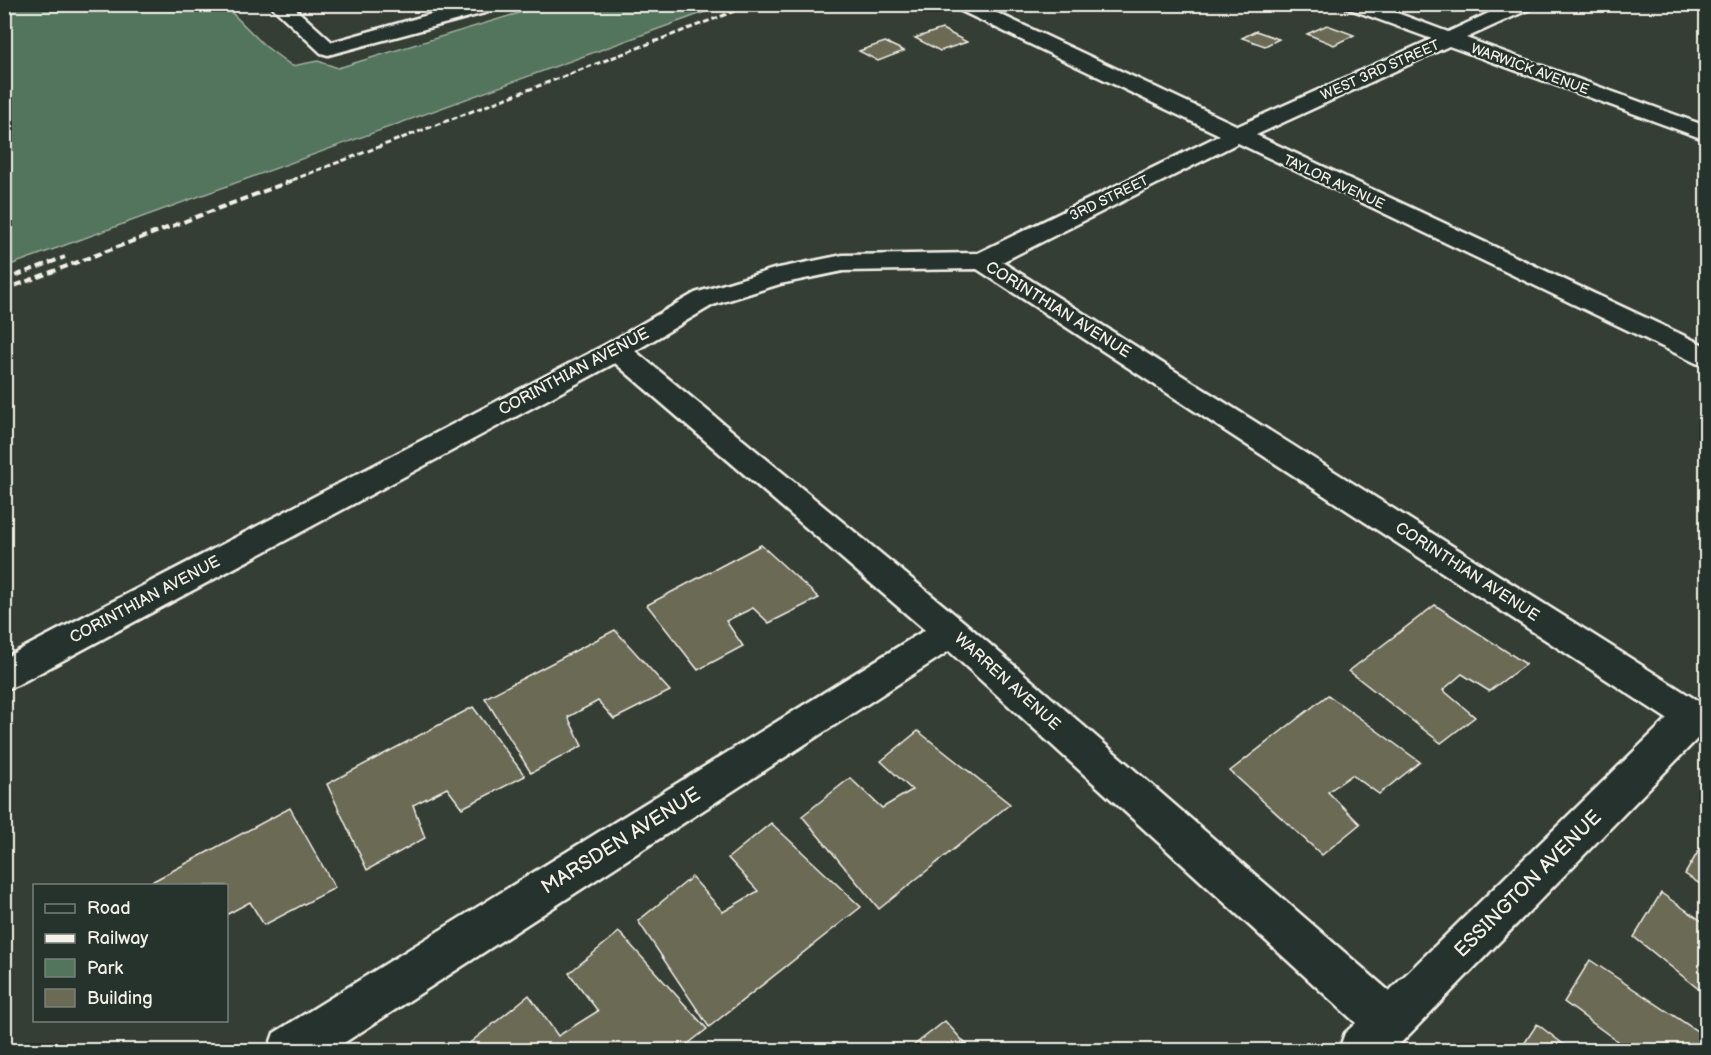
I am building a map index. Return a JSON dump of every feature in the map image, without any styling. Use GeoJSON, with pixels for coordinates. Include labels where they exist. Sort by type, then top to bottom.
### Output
{"type":"FeatureCollection","features":[{"type":"Feature","properties":{"kind":"street"},"geometry":{"type":"LineString","coordinates":[[278,4],[328,50],[481,8],[476,4]]}},
{"type":"Feature","properties":{"kind":"street","name":"TAYLOR AVENUE"},"geometry":{"type":"LineString","coordinates":[[962,4],[1236,136],[1707,357]]}},
{"type":"Feature","properties":{"kind":"street","name":"WARWICK AVENUE"},"geometry":{"type":"LineString","coordinates":[[1354,4],[1707,133]]}},
{"type":"Feature","properties":{"kind":"street","name":"WEST 3RD STREET"},"geometry":{"type":"LineString","coordinates":[[1236,136],[1525,4]]}},
{"type":"Feature","properties":{"kind":"street","name":"3RD STREET"},"geometry":{"type":"LineString","coordinates":[[983,261],[1236,136]]}},
{"type":"Feature","properties":{"kind":"street","name":"CORINTHIAN AVENUE"},"geometry":{"type":"LineString","coordinates":[[4,675],[617,350],[705,299],[774,277],[843,263],[983,261],[1700,721]]}},
{"type":"Feature","properties":{"kind":"street","name":"WARREN AVENUE"},"geometry":{"type":"LineString","coordinates":[[617,350],[951,632],[1376,1036]]}},
{"type":"Feature","properties":{"kind":"street","name":"MARSDEN AVENUE"},"geometry":{"type":"LineString","coordinates":[[291,1050],[951,632]]}},
{"type":"Feature","properties":{"kind":"street","name":"ESSINGTON AVENUE"},"geometry":{"type":"LineString","coordinates":[[1376,1036],[1700,721]]}},
{"type":"Feature","properties":{"kind":"green space"},"geometry":{"type":"Polygon","coordinates":[[[5,4],[224,5],[265,46],[292,66],[318,61],[338,68],[545,5],[724,5],[5,267],[5,4]]]}},
{"type":"Feature","properties":{"kind":"building"},"geometry":{"type":"Polygon","coordinates":[[[1327,25],[1354,35],[1334,45],[1307,34],[1327,25]]]}},
{"type":"Feature","properties":{"kind":"building"},"geometry":{"type":"Polygon","coordinates":[[[942,29],[967,42],[940,51],[915,38],[942,29]]]}},
{"type":"Feature","properties":{"kind":"building"},"geometry":{"type":"Polygon","coordinates":[[[1256,31],[1279,39],[1265,46],[1242,38],[1256,31]]]}},
{"type":"Feature","properties":{"kind":"building"},"geometry":{"type":"Polygon","coordinates":[[[885,42],[904,51],[878,61],[859,51],[885,42]]]}},
{"type":"Feature","properties":{"kind":"building"},"geometry":{"type":"Polygon","coordinates":[[[761,545],[819,598],[769,623],[753,608],[726,621],[743,646],[698,670],[647,605],[761,545]]]}},
{"type":"Feature","properties":{"kind":"building"},"geometry":{"type":"Polygon","coordinates":[[[1435,605],[1526,664],[1489,691],[1462,674],[1443,690],[1475,717],[1441,743],[1349,671],[1435,605]]]}},
{"type":"Feature","properties":{"kind":"building"},"geometry":{"type":"Polygon","coordinates":[[[615,630],[670,691],[614,719],[598,701],[568,717],[582,746],[531,773],[485,698],[615,630]]]}},
{"type":"Feature","properties":{"kind":"building"},"geometry":{"type":"Polygon","coordinates":[[[1328,695],[1420,762],[1379,794],[1352,775],[1328,792],[1360,824],[1322,855],[1230,771],[1328,695]]]}},
{"type":"Feature","properties":{"kind":"building"},"geometry":{"type":"Polygon","coordinates":[[[473,707],[525,776],[462,808],[447,788],[413,805],[425,838],[367,870],[327,784],[473,707]]]}},
{"type":"Feature","properties":{"kind":"building"},"geometry":{"type":"Polygon","coordinates":[[[918,731],[1010,804],[879,909],[802,816],[850,778],[882,808],[912,790],[881,761],[918,731]]]}},
{"type":"Feature","properties":{"kind":"building"},"geometry":{"type":"Polygon","coordinates":[[[290,808],[335,888],[264,925],[250,902],[228,914],[228,884],[148,884],[290,808]]]}},
{"type":"Feature","properties":{"kind":"building"},"geometry":{"type":"Polygon","coordinates":[[[771,823],[861,907],[709,1027],[638,921],[692,877],[723,912],[758,891],[728,858],[771,823]]]}},
{"type":"Feature","properties":{"kind":"building"},"geometry":{"type":"Polygon","coordinates":[[[1706,838],[1706,888],[1685,874],[1706,838]]]}},
{"type":"Feature","properties":{"kind":"building"},"geometry":{"type":"Polygon","coordinates":[[[1661,893],[1706,924],[1706,995],[1634,937],[1661,893]]]}},
{"type":"Feature","properties":{"kind":"building"},"geometry":{"type":"Polygon","coordinates":[[[619,932],[707,1029],[680,1050],[468,1050],[466,1046],[529,995],[558,1036],[598,1011],[569,973],[619,932]]]}},
{"type":"Feature","properties":{"kind":"building"},"geometry":{"type":"Polygon","coordinates":[[[1590,960],[1706,1037],[1706,1050],[1607,1050],[1617,1041],[1564,1002],[1590,960]]]}},
{"type":"Feature","properties":{"kind":"building"},"geometry":{"type":"Polygon","coordinates":[[[945,1021],[971,1050],[908,1050],[945,1021]]]}},
{"type":"Feature","properties":{"kind":"building"},"geometry":{"type":"Polygon","coordinates":[[[1537,1024],[1571,1050],[1520,1050],[1537,1024]]]}},
{"type":"Feature","properties":{"kind":"railway"},"geometry":{"type":"LineString","coordinates":[[292,180],[753,4]]}},
{"type":"Feature","properties":{"kind":"railway"},"geometry":{"type":"LineString","coordinates":[[4,290],[296,179]]}},
{"type":"Feature","properties":{"kind":"railway"},"geometry":{"type":"LineString","coordinates":[[4,280],[65,257]]}}]}
